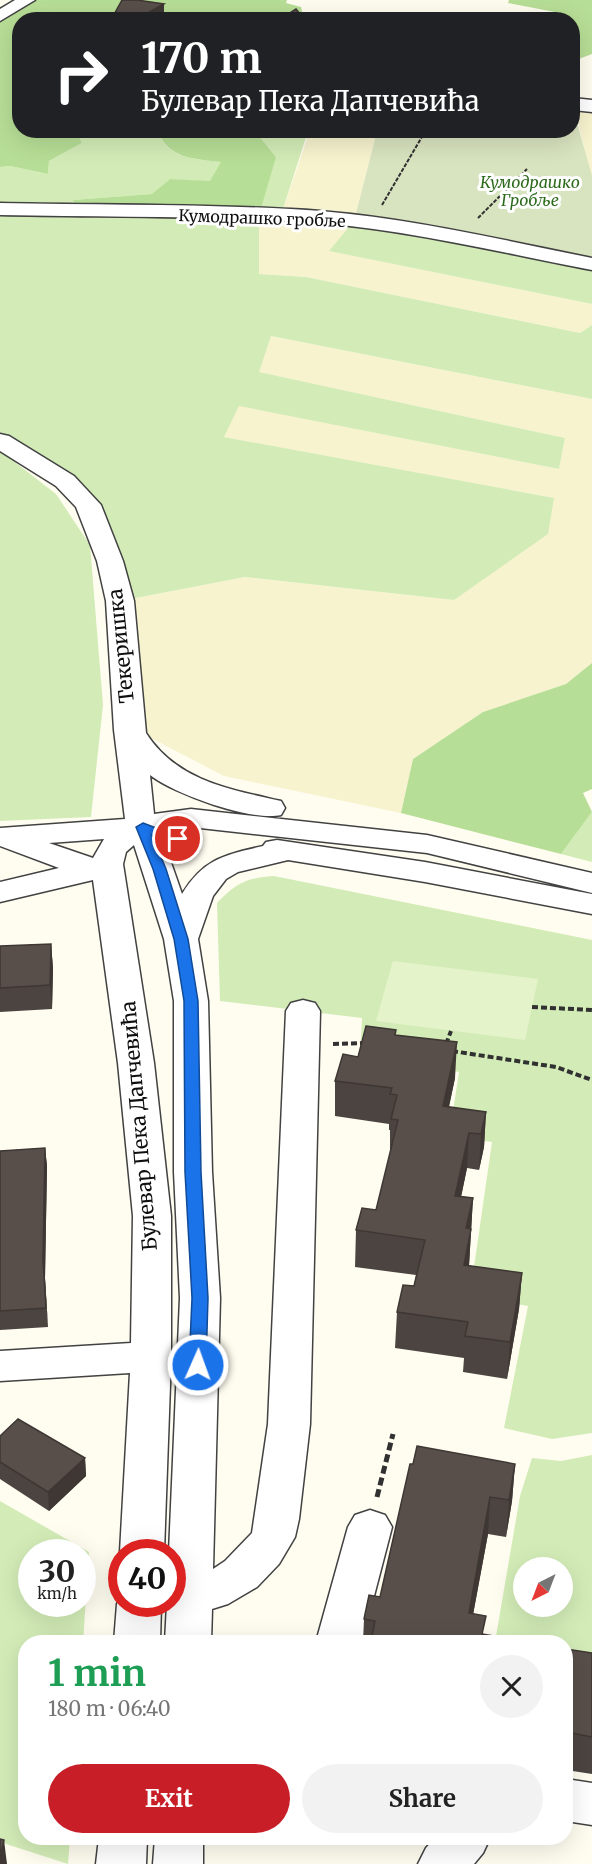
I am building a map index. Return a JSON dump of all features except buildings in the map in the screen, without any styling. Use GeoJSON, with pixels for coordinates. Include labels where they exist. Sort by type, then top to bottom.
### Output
{"type":"FeatureCollection","features":[{"type":"Feature","properties":{"kind":"street"},"geometry":{"type":"LineString","coordinates":[[0,16],[22,0]]}},
{"type":"Feature","properties":{"kind":"street","name":"Кумодрашко гробље"},"geometry":{"type":"LineString","coordinates":[[0,209],[292,215],[368,223],[466,239],[592,264]]}},
{"type":"Feature","properties":{"kind":"street","name":"Текеришка"},"geometry":{"type":"LineString","coordinates":[[3,446],[65,481],[88,505],[100,533],[120,601],[134,789],[143,827]]}},
{"type":"Feature","properties":{"kind":"street"},"geometry":{"type":"LineString","coordinates":[[129,730],[149,759],[164,772],[205,792],[427,844]]}},
{"type":"Feature","properties":{"kind":"street","name":"Булевар Пека Дапчевића"},"geometry":{"type":"LineString","coordinates":[[143,1539],[151,1356],[152,1216],[136,1063],[101,872],[107,864],[110,851],[120,841],[143,827],[164,820],[191,818],[427,844],[592,883]]}},
{"type":"Feature","properties":{"kind":"street"},"geometry":{"type":"LineString","coordinates":[[143,827],[181,939],[191,1001],[193,1172],[200,1298],[188,1635]]}},
{"type":"Feature","properties":{"kind":"street"},"geometry":{"type":"LineString","coordinates":[[101,872],[1,837],[143,827],[178,839],[287,850],[404,868],[592,904]]}},
{"type":"Feature","properties":{"kind":"street"},"geometry":{"type":"LineString","coordinates":[[181,939],[192,902],[206,879],[229,865],[287,850]]}},
{"type":"Feature","properties":{"kind":"street"},"geometry":{"type":"LineString","coordinates":[[0,892],[101,872]]}},
{"type":"Feature","properties":{"kind":"street"},"geometry":{"type":"LineString","coordinates":[[189,1592],[212,1590],[242,1574],[263,1552],[273,1537],[277,1519],[289,1424],[302,1028]]}},
{"type":"Feature","properties":{"kind":"street"},"geometry":{"type":"LineString","coordinates":[[0,1366],[151,1356]]}},
{"type":"Feature","properties":{"kind":"street"},"geometry":{"type":"LineString","coordinates":[[341,1635],[370,1527]]}},
{"type":"Feature","properties":{"kind":"street"},"geometry":{"type":"LineString","coordinates":[[138,1635],[139,1617]]}},
{"type":"Feature","properties":{"kind":"street"},"geometry":{"type":"LineString","coordinates":[[573,1801],[592,1804]]}},
{"type":"Feature","properties":{"kind":"street"},"geometry":{"type":"LineString","coordinates":[[121,1864],[122,1845]]}},
{"type":"Feature","properties":{"kind":"street"},"geometry":{"type":"LineString","coordinates":[[178,1864],[179,1845]]}},
{"type":"Feature","properties":{"kind":"path"},"geometry":{"type":"LineString","coordinates":[[368,223],[399,180],[422,138]]}},
{"type":"Feature","properties":{"kind":"path"},"geometry":{"type":"LineString","coordinates":[[478,218],[527,169]]}},
{"type":"Feature","properties":{"kind":"path"},"geometry":{"type":"LineString","coordinates":[[532,1007],[592,1010]]}},
{"type":"Feature","properties":{"kind":"path"},"geometry":{"type":"LineString","coordinates":[[302,1028],[369,1043]]}},
{"type":"Feature","properties":{"kind":"path"},"geometry":{"type":"LineString","coordinates":[[451,1030],[444,1050],[556,1067],[592,1080]]}},
{"type":"Feature","properties":{"kind":"path"},"geometry":{"type":"LineString","coordinates":[[370,1527],[393,1434]]}},
{"type":"Feature","properties":{"kind":"shaded area"},"geometry":{"type":"Polygon","coordinates":[[[580,109],[592,109],[591,176],[580,130],[580,109]]]}},
{"type":"Feature","properties":{"kind":"shaded area"},"geometry":{"type":"Polygon","coordinates":[[[307,138],[375,138],[354,221],[330,251],[592,304],[592,325],[580,333],[306,277],[259,274],[259,215],[281,215],[307,138]]]}},
{"type":"Feature","properties":{"kind":"shaded area"},"geometry":{"type":"Polygon","coordinates":[[[271,336],[592,399],[592,663],[566,684],[483,712],[413,759],[401,813],[224,776],[151,738],[129,730],[120,601],[245,577],[454,600],[554,498],[223,437],[239,405],[559,469],[565,438],[258,372],[271,336]]]}},
{"type":"Feature","properties":{"kind":"green space"},"geometry":{"type":"Polygon","coordinates":[[[27,0],[287,0],[286,3],[301,7],[302,12],[12,12],[12,138],[80,138],[82,143],[49,161],[48,174],[10,166],[0,167],[0,7],[27,0]]]}},
{"type":"Feature","properties":{"kind":"green space"},"geometry":{"type":"Polygon","coordinates":[[[509,0],[592,0],[592,54],[580,58],[580,12],[555,12],[508,3],[509,0]]]}},
{"type":"Feature","properties":{"kind":"green space","name":"Кумодрашко Гробље"},"geometry":{"type":"Polygon","coordinates":[[[580,133],[592,176],[592,264],[354,221],[375,138],[580,138],[580,133]]]}},
{"type":"Feature","properties":{"kind":"green space"},"geometry":{"type":"Polygon","coordinates":[[[80,138],[162,138],[176,153],[193,159],[222,162],[210,182],[170,179],[153,194],[73,200],[193,215],[276,157],[261,138],[306,138],[281,215],[259,216],[259,274],[306,277],[580,333],[592,325],[592,399],[271,336],[259,372],[565,438],[559,469],[239,406],[224,437],[554,498],[548,534],[454,600],[245,577],[120,601],[88,505],[10,447],[11,459],[56,494],[90,545],[103,705],[91,817],[0,821],[0,167],[10,166],[48,174],[49,161],[82,143],[80,138]]]}},
{"type":"Feature","properties":{"kind":"green space"},"geometry":{"type":"Polygon","coordinates":[[[162,138],[261,138],[276,157],[259,215],[79,211],[73,200],[152,194],[170,179],[210,181],[221,162],[184,156],[168,147],[162,138]]]}},
{"type":"Feature","properties":{"kind":"green space"},"geometry":{"type":"Polygon","coordinates":[[[354,221],[592,264],[592,304],[329,251],[354,221]]]}},
{"type":"Feature","properties":{"kind":"green space"},"geometry":{"type":"Polygon","coordinates":[[[592,663],[592,789],[583,793],[592,812],[561,854],[401,813],[413,759],[483,712],[566,684],[592,663]]]}},
{"type":"Feature","properties":{"kind":"green space"},"geometry":{"type":"Polygon","coordinates":[[[592,812],[592,862],[561,854],[592,812]]]}},
{"type":"Feature","properties":{"kind":"green space"},"geometry":{"type":"Polygon","coordinates":[[[274,876],[592,940],[592,1433],[552,1439],[504,1428],[528,1306],[470,1295],[492,1142],[449,1137],[459,1072],[360,1056],[362,1018],[220,1001],[217,903],[242,883],[256,878],[274,876]]]}},
{"type":"Feature","properties":{"kind":"green space"},"geometry":{"type":"Polygon","coordinates":[[[393,961],[538,979],[525,1040],[376,1021],[393,961]]]}},
{"type":"Feature","properties":{"kind":"green space"},"geometry":{"type":"Polygon","coordinates":[[[592,1455],[592,1681],[573,1679],[573,1635],[496,1635],[520,1496],[532,1458],[561,1461],[592,1455]]]}},
{"type":"Feature","properties":{"kind":"green space"},"geometry":{"type":"Polygon","coordinates":[[[0,1501],[66,1539],[18,1539],[18,1617],[85,1617],[83,1635],[18,1635],[18,1845],[69,1845],[68,1864],[0,1842],[0,1501]]]}},
{"type":"Feature","properties":{"kind":"route"},"geometry":{"type":"LineString","coordinates":[[178,839],[143,827],[181,939],[191,1001],[193,1172],[200,1298],[198,1365]]}}]}
